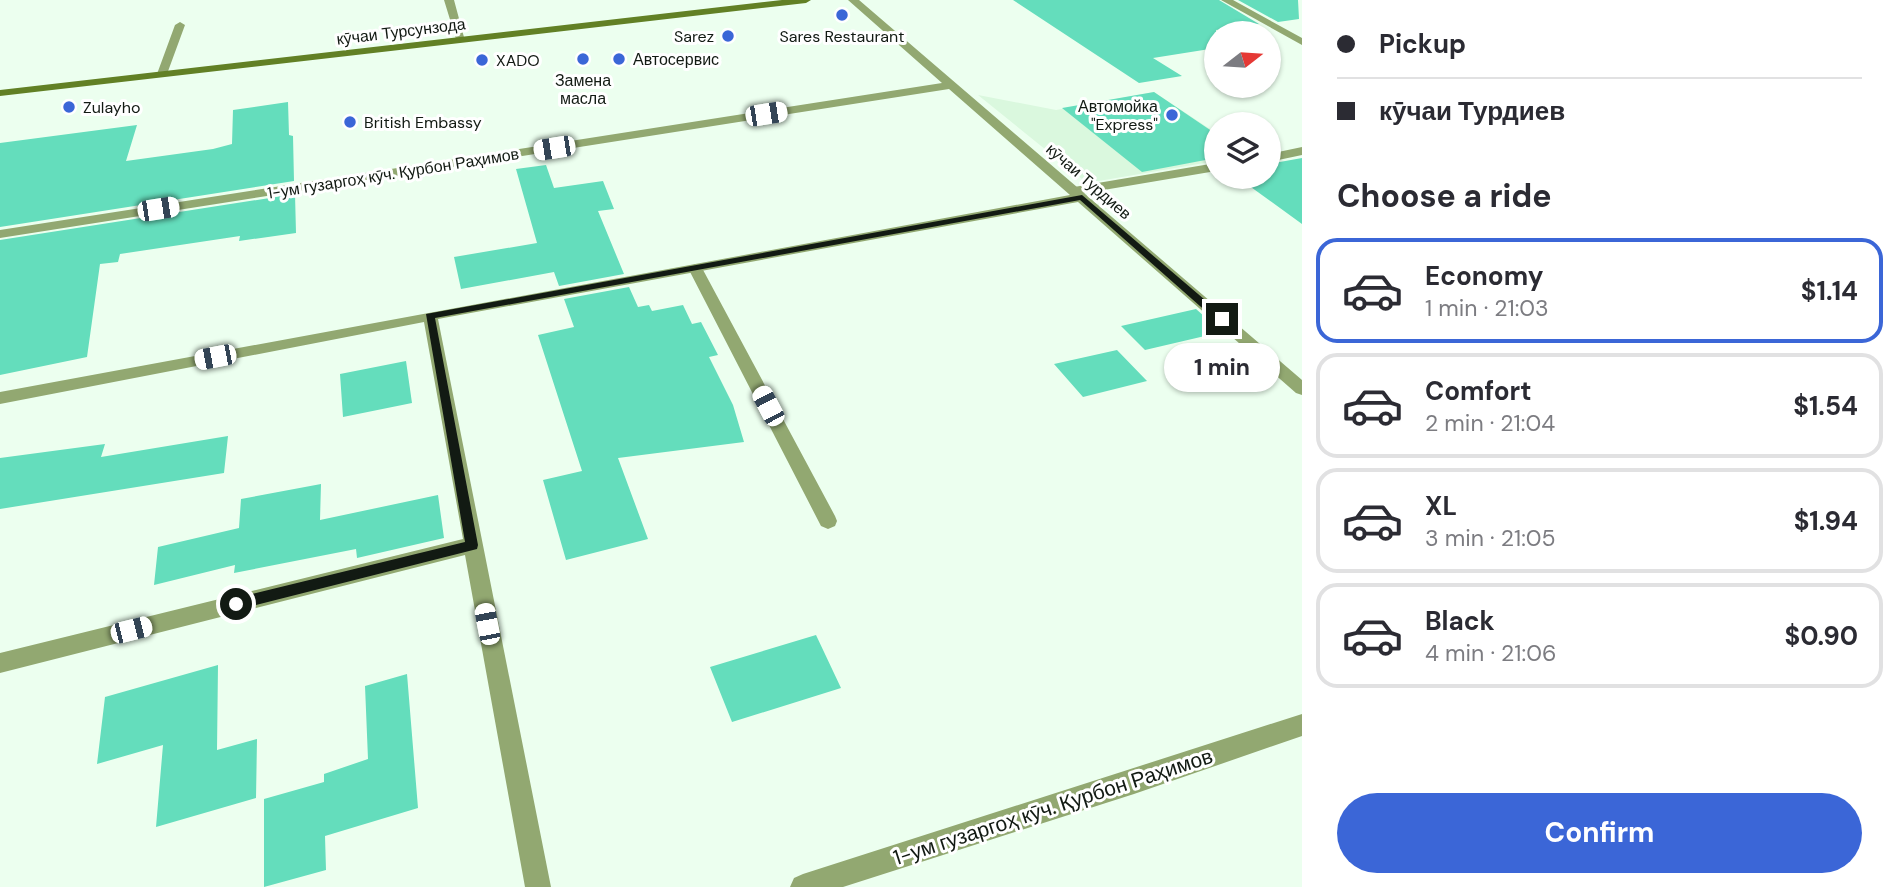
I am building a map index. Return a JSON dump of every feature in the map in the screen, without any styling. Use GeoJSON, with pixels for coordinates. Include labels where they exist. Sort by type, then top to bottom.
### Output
{"type":"FeatureCollection","features":[{"type":"Feature","properties":{"kind":"main road","name":"кӯчаи Турсунзода"},"geometry":{"type":"LineString","coordinates":[[0,93],[806,0]]}},
{"type":"Feature","properties":{"kind":"street"},"geometry":{"type":"LineString","coordinates":[[449,0],[461,39]]}},
{"type":"Feature","properties":{"kind":"street","name":"кӯчаи Турдиев"},"geometry":{"type":"LineString","coordinates":[[853,0],[1302,389]]}},
{"type":"Feature","properties":{"kind":"street"},"geometry":{"type":"LineString","coordinates":[[1227,0],[1302,41]]}},
{"type":"Feature","properties":{"kind":"street"},"geometry":{"type":"LineString","coordinates":[[162,74],[180,25]]}},
{"type":"Feature","properties":{"kind":"street","name":"1-ум гузаргоҳ кӯч. Қурбон Раҳимов"},"geometry":{"type":"LineString","coordinates":[[0,234],[952,85]]}},
{"type":"Feature","properties":{"kind":"street"},"geometry":{"type":"LineString","coordinates":[[1281,155],[1302,151]]}},
{"type":"Feature","properties":{"kind":"street"},"geometry":{"type":"LineString","coordinates":[[0,398],[1204,169]]}},
{"type":"Feature","properties":{"kind":"street"},"geometry":{"type":"LineString","coordinates":[[695,268],[828,521]]}},
{"type":"Feature","properties":{"kind":"street"},"geometry":{"type":"LineString","coordinates":[[430,316],[538,887]]}},
{"type":"Feature","properties":{"kind":"street"},"geometry":{"type":"LineString","coordinates":[[0,663],[472,545]]}},
{"type":"Feature","properties":{"kind":"street","name":"1-ум гузаргоҳ кӯч. Қурбон Раҳимов"},"geometry":{"type":"LineString","coordinates":[[803,887],[1134,782],[1302,725]]}},
{"type":"Feature","properties":{"kind":"shaded area","name":"Автомойка \"Express\""},"geometry":{"type":"Polygon","coordinates":[[[1154,92],[1204,125],[1204,163],[1087,183],[978,95],[1056,110],[1154,92]]]}},
{"type":"Feature","properties":{"kind":"building"},"geometry":{"type":"Polygon","coordinates":[[[1013,0],[1219,0],[1254,21],[1204,21],[1204,50],[1153,58],[1182,76],[1139,83],[1013,0]]]}},
{"type":"Feature","properties":{"kind":"building"},"geometry":{"type":"Polygon","coordinates":[[[1238,0],[1298,0],[1299,19],[1276,21],[1238,0]]]}},
{"type":"Feature","properties":{"kind":"building"},"geometry":{"type":"Polygon","coordinates":[[[1154,92],[1204,126],[1204,160],[1142,172],[1062,108],[1154,92]]]}},
{"type":"Feature","properties":{"kind":"building"},"geometry":{"type":"Polygon","coordinates":[[[288,102],[289,135],[293,136],[294,181],[0,227],[0,143],[137,125],[126,161],[213,149],[232,144],[233,110],[288,102]]]}},
{"type":"Feature","properties":{"kind":"building"},"geometry":{"type":"Polygon","coordinates":[[[1302,158],[1302,224],[1254,189],[1281,189],[1281,162],[1302,158]]]}},
{"type":"Feature","properties":{"kind":"building"},"geometry":{"type":"Polygon","coordinates":[[[546,165],[554,188],[603,181],[614,209],[598,211],[624,274],[559,286],[554,272],[461,289],[454,257],[537,243],[516,169],[546,165]]]}},
{"type":"Feature","properties":{"kind":"building"},"geometry":{"type":"Polygon","coordinates":[[[295,194],[296,233],[239,241],[240,236],[120,254],[118,262],[100,264],[87,357],[0,375],[0,240],[295,194]]]}},
{"type":"Feature","properties":{"kind":"building"},"geometry":{"type":"Polygon","coordinates":[[[629,287],[638,307],[649,305],[652,311],[683,305],[692,324],[701,322],[718,355],[709,357],[733,405],[744,442],[618,458],[648,539],[566,560],[543,480],[582,471],[538,335],[574,327],[564,299],[629,287]]]}},
{"type":"Feature","properties":{"kind":"building"},"geometry":{"type":"Polygon","coordinates":[[[1196,309],[1222,332],[1145,350],[1121,326],[1196,309]]]}},
{"type":"Feature","properties":{"kind":"building"},"geometry":{"type":"Polygon","coordinates":[[[1117,350],[1147,381],[1083,397],[1054,364],[1117,350]]]}},
{"type":"Feature","properties":{"kind":"building"},"geometry":{"type":"Polygon","coordinates":[[[406,361],[412,403],[343,417],[340,374],[406,361]]]}},
{"type":"Feature","properties":{"kind":"building"},"geometry":{"type":"Polygon","coordinates":[[[228,436],[224,473],[0,509],[0,458],[105,444],[101,457],[228,436]]]}},
{"type":"Feature","properties":{"kind":"building"},"geometry":{"type":"Polygon","coordinates":[[[321,484],[320,520],[438,495],[444,538],[357,558],[356,549],[234,573],[235,565],[154,585],[158,547],[239,528],[241,499],[321,484]]]}},
{"type":"Feature","properties":{"kind":"building"},"geometry":{"type":"Polygon","coordinates":[[[816,635],[841,688],[732,722],[710,667],[816,635]]]}},
{"type":"Feature","properties":{"kind":"building"},"geometry":{"type":"Polygon","coordinates":[[[218,665],[217,750],[257,739],[256,798],[156,827],[163,745],[97,764],[105,697],[218,665]]]}},
{"type":"Feature","properties":{"kind":"building"},"geometry":{"type":"Polygon","coordinates":[[[407,674],[418,808],[325,836],[326,870],[264,887],[264,799],[324,782],[324,774],[368,759],[365,686],[407,674]]]}},
{"type":"Feature","properties":{"kind":"place","name":"Sares Restaurant"},"geometry":{"type":"Point","coordinates":[842,15]}},
{"type":"Feature","properties":{"kind":"place","name":"Sarez"},"geometry":{"type":"Point","coordinates":[728,36]}},
{"type":"Feature","properties":{"kind":"place","name":"Замена масла"},"geometry":{"type":"Point","coordinates":[583,59]}},
{"type":"Feature","properties":{"kind":"place","name":"Автосервис"},"geometry":{"type":"Point","coordinates":[619,59]}},
{"type":"Feature","properties":{"kind":"place","name":"XADO"},"geometry":{"type":"Point","coordinates":[482,60]}},
{"type":"Feature","properties":{"kind":"place","name":"Zulayho"},"geometry":{"type":"Point","coordinates":[69,107]}},
{"type":"Feature","properties":{"kind":"place","name":"Автомойка \"Express\""},"geometry":{"type":"Point","coordinates":[1172,115]}},
{"type":"Feature","properties":{"kind":"place","name":"British Embassy"},"geometry":{"type":"Point","coordinates":[350,122]}},
{"type":"Feature","properties":{"kind":"route"},"geometry":{"type":"LineString","coordinates":[[236,604],[472,545],[430,316],[1082,197],[1222,319]]}}]}
